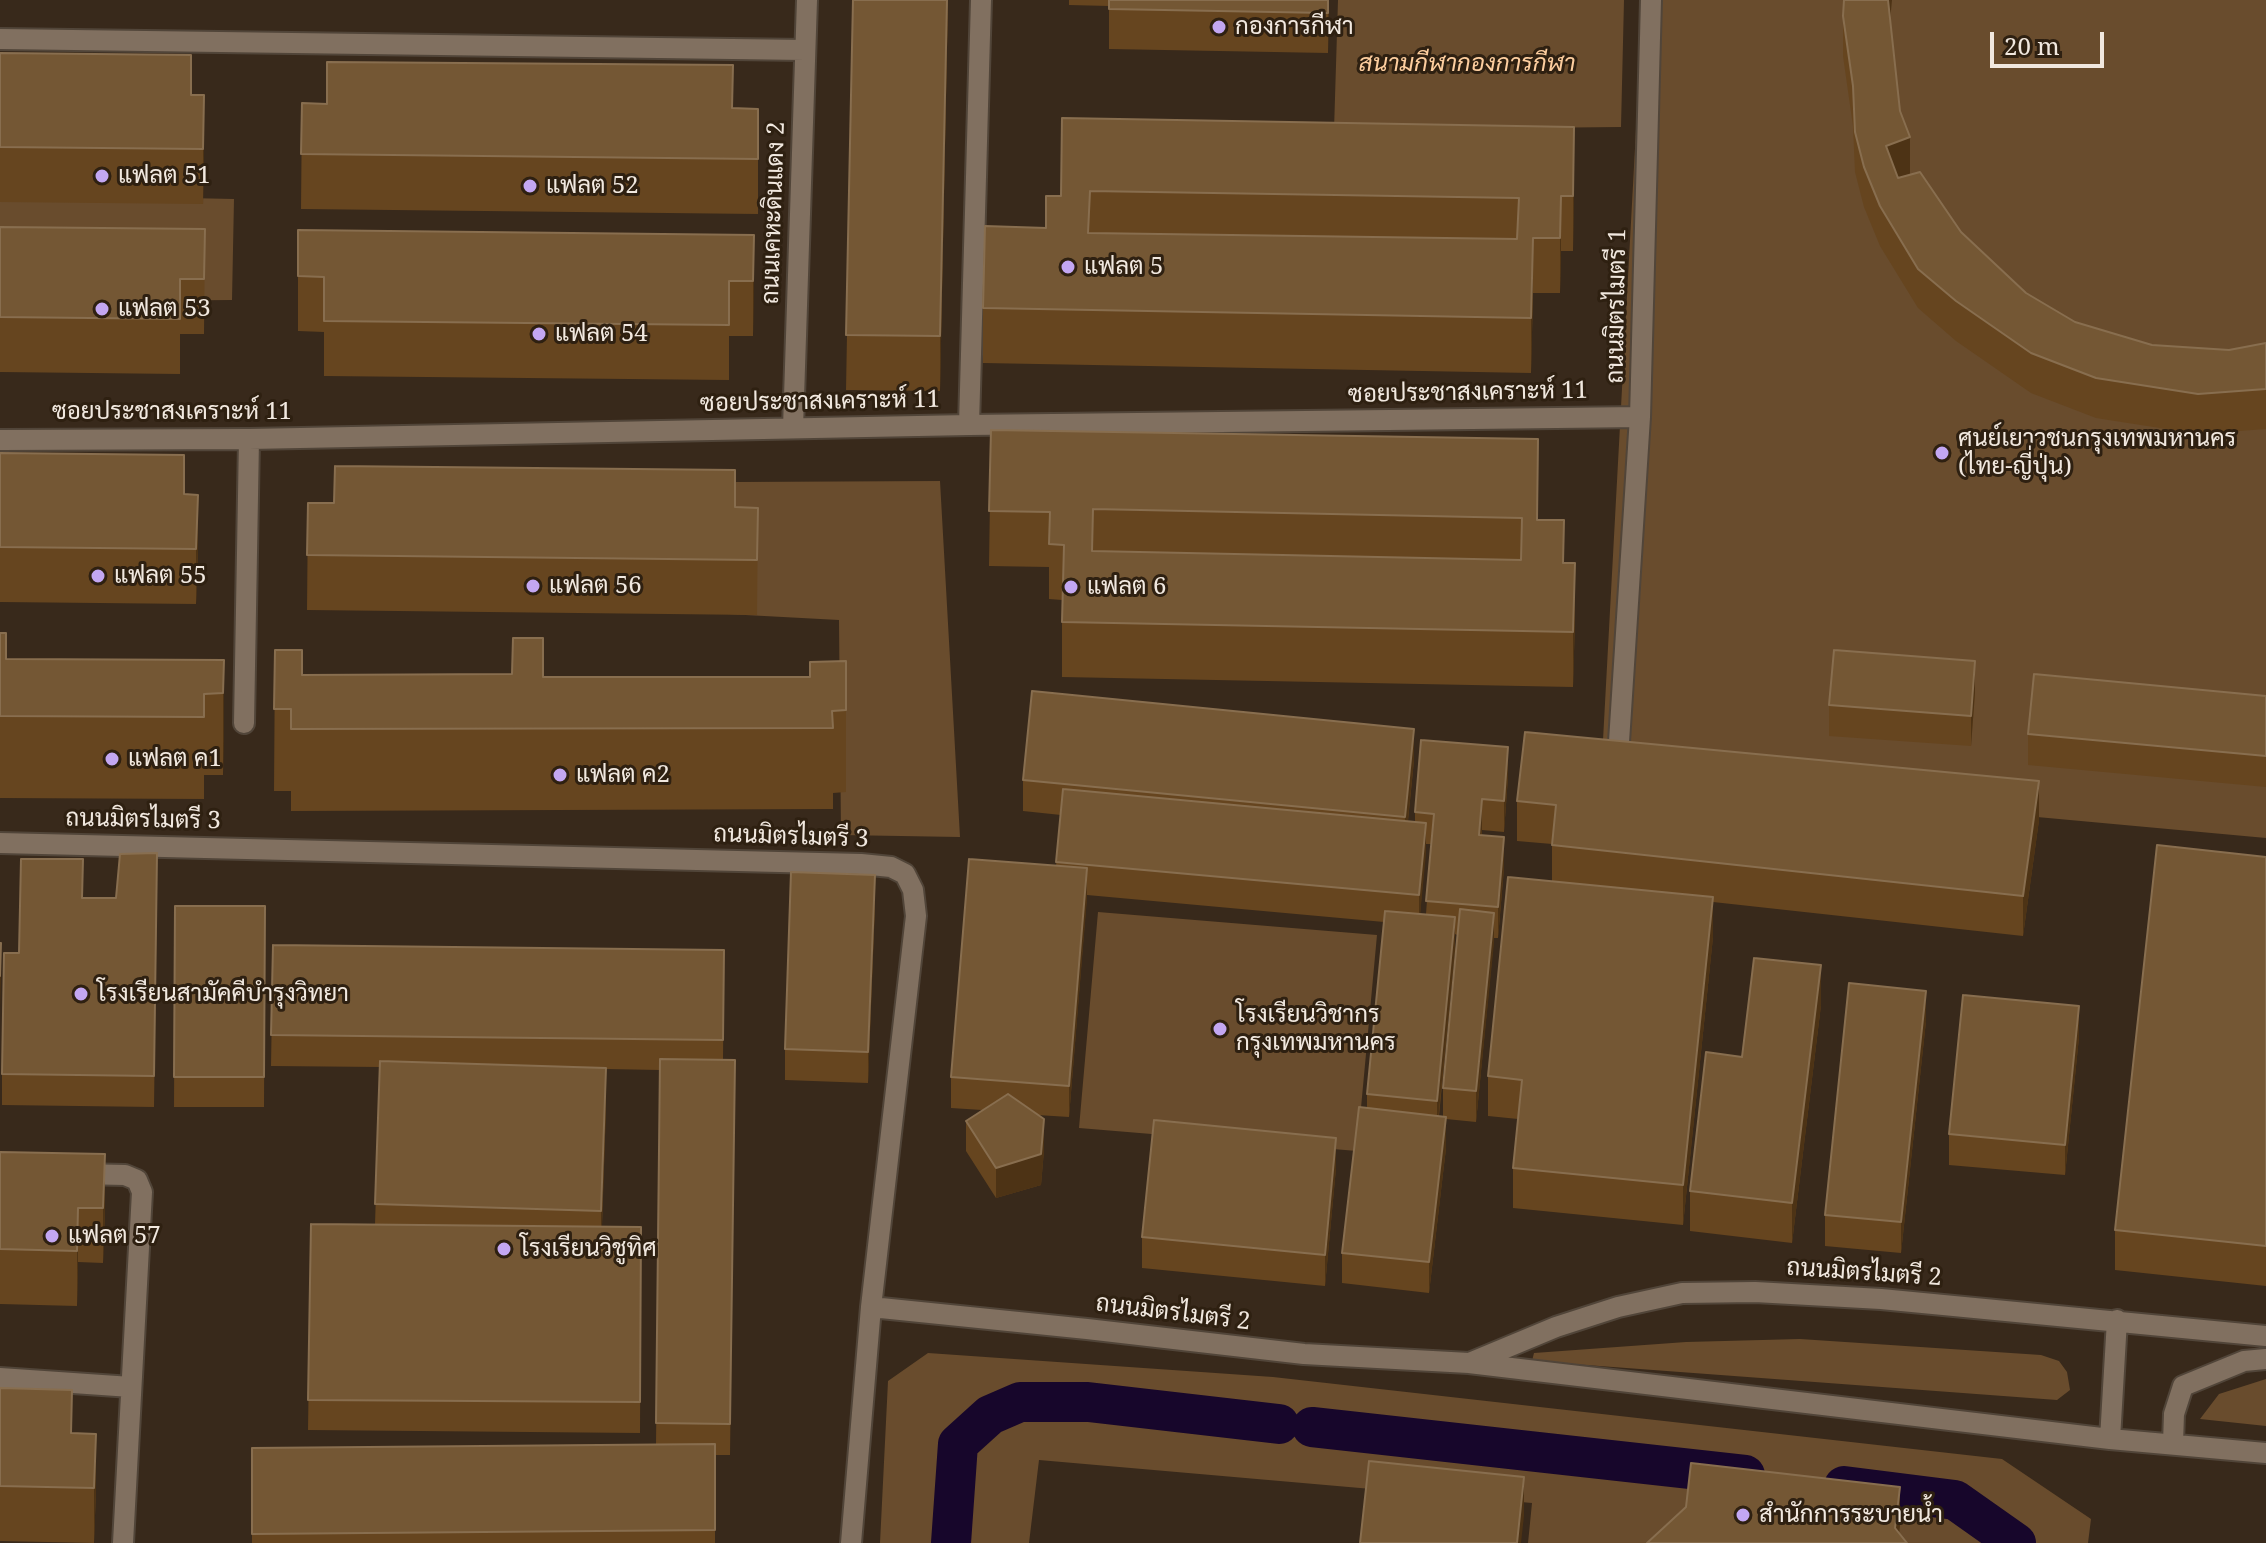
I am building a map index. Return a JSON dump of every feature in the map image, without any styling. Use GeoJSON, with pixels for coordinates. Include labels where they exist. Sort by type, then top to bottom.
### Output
{"type":"FeatureCollection","features":[{"type":"Feature","properties":{"kind":"street","name":"ถนนเคหะดินแดง 2"},"geometry":{"type":"LineString","coordinates":[[793,428],[807,0]]}},
{"type":"Feature","properties":{"kind":"street"},"geometry":{"type":"LineString","coordinates":[[969,425],[981,0]]}},
{"type":"Feature","properties":{"kind":"street","name":"ถนนมิตรไมตรี 1"},"geometry":{"type":"LineString","coordinates":[[1618,757],[1640,417],[1651,0]]}},
{"type":"Feature","properties":{"kind":"street"},"geometry":{"type":"LineString","coordinates":[[0,39],[805,50]]}},
{"type":"Feature","properties":{"kind":"street","name":"ซอยประชาสงเคราะห์ 11"},"geometry":{"type":"LineString","coordinates":[[0,440],[249,439],[969,425],[1640,417]]}},
{"type":"Feature","properties":{"kind":"street"},"geometry":{"type":"LineString","coordinates":[[244,723],[249,439]]}},
{"type":"Feature","properties":{"kind":"street","name":"ถนนมิตรไมตรี 3"},"geometry":{"type":"LineString","coordinates":[[0,843],[891,867],[905,874],[913,890],[916,916],[871,1307],[851,1543]]}},
{"type":"Feature","properties":{"kind":"street"},"geometry":{"type":"LineString","coordinates":[[62,1173],[125,1175],[137,1180],[142,1192],[123,1543]]}},
{"type":"Feature","properties":{"kind":"street","name":"ถนนมิตรไมตรี 2"},"geometry":{"type":"LineString","coordinates":[[1469,1363],[1556,1327],[1618,1307],[1682,1293],[1755,1292],[1849,1297],[2266,1336]]}},
{"type":"Feature","properties":{"kind":"street","name":"ถนนมิตรไมตรี 2"},"geometry":{"type":"LineString","coordinates":[[871,1307],[1304,1354],[1469,1363],[2110,1439],[2266,1453]]}},
{"type":"Feature","properties":{"kind":"street"},"geometry":{"type":"LineString","coordinates":[[2110,1439],[2117,1320]]}},
{"type":"Feature","properties":{"kind":"street"},"geometry":{"type":"LineString","coordinates":[[2173,1443],[2174,1414],[2183,1386],[2244,1361],[2266,1359]]}},
{"type":"Feature","properties":{"kind":"street"},"geometry":{"type":"LineString","coordinates":[[0,1378],[131,1387]]}},
{"type":"Feature","properties":{"kind":"green space","name":"สนามกีฬากองการกีฬา"},"geometry":{"type":"Polygon","coordinates":[[[1338,0],[1624,0],[1621,127],[1334,130],[1338,0]]]}},
{"type":"Feature","properties":{"kind":"green space","name":"ศูนย์เยาวชนกรุงเทพมหานคร (ไทย-ญี่ปุ่น)"},"geometry":{"type":"Polygon","coordinates":[[[1643,0],[2266,0],[2266,838],[1601,777],[1643,0]]]}},
{"type":"Feature","properties":{"kind":"green space"},"geometry":{"type":"Polygon","coordinates":[[[0,194],[234,199],[232,300],[0,302],[0,194]]]}},
{"type":"Feature","properties":{"kind":"green space"},"geometry":{"type":"Polygon","coordinates":[[[940,481],[960,837],[841,835],[839,620],[334,593],[334,484],[940,481]]]}},
{"type":"Feature","properties":{"kind":"green space"},"geometry":{"type":"Polygon","coordinates":[[[1098,912],[1377,935],[1357,1151],[1079,1128],[1098,912]]]}},
{"type":"Feature","properties":{"kind":"green space"},"geometry":{"type":"Polygon","coordinates":[[[1800,1339],[2041,1355],[2059,1361],[2067,1372],[2070,1390],[2057,1400],[1532,1361],[1534,1353],[1686,1342],[1800,1339]]]}},
{"type":"Feature","properties":{"kind":"green space"},"geometry":{"type":"Polygon","coordinates":[[[928,1353],[1273,1377],[2002,1459],[2091,1519],[2088,1543],[1528,1543],[1532,1503],[1039,1460],[1029,1543],[880,1543],[888,1381],[928,1353]]]}},
{"type":"Feature","properties":{"kind":"green space"},"geometry":{"type":"Polygon","coordinates":[[[2266,1379],[2266,1426],[2200,1419],[2219,1394],[2266,1379]]]}},
{"type":"Feature","properties":{"kind":"building"},"geometry":{"type":"Polygon","coordinates":[[[853,0],[947,0],[940,336],[846,335],[853,0]]]}},
{"type":"Feature","properties":{"kind":"building"},"geometry":{"type":"Polygon","coordinates":[[[1109,0],[1328,0],[1328,13],[1109,9],[1109,0]]]}},
{"type":"Feature","properties":{"kind":"building"},"geometry":{"type":"Polygon","coordinates":[[[1844,0],[1888,0],[1900,111],[1910,137],[1886,146],[1898,178],[1920,172],[1961,232],[2026,293],[2075,322],[2152,345],[2229,350],[2266,343],[2266,389],[2198,394],[2096,378],[2031,353],[1956,301],[1918,269],[1880,206],[1864,167],[1855,132],[1844,0]]]}},
{"type":"Feature","properties":{"kind":"building"},"geometry":{"type":"Polygon","coordinates":[[[0,53],[191,55],[191,95],[204,95],[203,149],[0,147],[0,53]]]}},
{"type":"Feature","properties":{"kind":"building"},"geometry":{"type":"Polygon","coordinates":[[[327,62],[733,65],[732,108],[758,109],[758,159],[301,154],[302,103],[327,104],[327,62]]]}},
{"type":"Feature","properties":{"kind":"building"},"geometry":{"type":"Polygon","coordinates":[[[1062,118],[1574,127],[1573,196],[1561,196],[1560,238],[1533,238],[1531,318],[983,308],[985,226],[1046,228],[1046,196],[1061,196],[1062,118]],[[1090,191],[1088,233],[1517,239],[1519,198],[1090,191]]]}},
{"type":"Feature","properties":{"kind":"building"},"geometry":{"type":"Polygon","coordinates":[[[0,227],[205,229],[204,279],[180,279],[180,319],[0,317],[0,227]]]}},
{"type":"Feature","properties":{"kind":"building"},"geometry":{"type":"Polygon","coordinates":[[[298,230],[754,235],[753,281],[729,281],[729,325],[324,321],[324,277],[298,276],[298,230]]]}},
{"type":"Feature","properties":{"kind":"building"},"geometry":{"type":"Polygon","coordinates":[[[991,430],[1538,439],[1537,520],[1564,520],[1563,563],[1575,563],[1573,632],[1062,622],[1064,545],[1049,544],[1050,512],[989,511],[991,430]],[[1093,509],[1092,551],[1521,560],[1522,518],[1093,509]]]}},
{"type":"Feature","properties":{"kind":"building"},"geometry":{"type":"Polygon","coordinates":[[[0,453],[184,455],[184,494],[198,495],[196,549],[0,547],[0,453]]]}},
{"type":"Feature","properties":{"kind":"building"},"geometry":{"type":"Polygon","coordinates":[[[335,466],[735,470],[735,507],[758,508],[757,560],[307,555],[308,503],[334,503],[335,466]]]}},
{"type":"Feature","properties":{"kind":"building"},"geometry":{"type":"Polygon","coordinates":[[[0,633],[6,633],[6,659],[224,660],[223,693],[204,694],[204,717],[0,716],[0,633]]]}},
{"type":"Feature","properties":{"kind":"building"},"geometry":{"type":"Polygon","coordinates":[[[513,638],[543,638],[543,677],[810,677],[810,662],[846,661],[846,710],[832,711],[833,728],[291,729],[291,709],[274,709],[275,650],[302,650],[302,675],[512,674],[513,638]]]}},
{"type":"Feature","properties":{"kind":"building"},"geometry":{"type":"Polygon","coordinates":[[[1834,650],[1975,661],[1971,716],[1829,705],[1834,650]]]}},
{"type":"Feature","properties":{"kind":"building"},"geometry":{"type":"Polygon","coordinates":[[[2034,674],[2266,696],[2266,756],[2028,734],[2034,674]]]}},
{"type":"Feature","properties":{"kind":"building"},"geometry":{"type":"Polygon","coordinates":[[[1032,691],[1414,729],[1405,817],[1023,780],[1032,691]]]}},
{"type":"Feature","properties":{"kind":"building"},"geometry":{"type":"Polygon","coordinates":[[[1525,732],[2039,781],[2023,896],[1552,845],[1556,805],[1517,801],[1525,732]]]}},
{"type":"Feature","properties":{"kind":"building"},"geometry":{"type":"Polygon","coordinates":[[[1421,740],[1508,747],[1504,801],[1482,799],[1479,835],[1504,837],[1498,907],[1426,901],[1434,814],[1415,812],[1421,740]]]}},
{"type":"Feature","properties":{"kind":"building"},"geometry":{"type":"Polygon","coordinates":[[[1063,789],[1426,823],[1419,895],[1056,862],[1063,789]]]}},
{"type":"Feature","properties":{"kind":"building"},"geometry":{"type":"Polygon","coordinates":[[[2157,845],[2266,857],[2266,1246],[2115,1230],[2157,845]]]}},
{"type":"Feature","properties":{"kind":"building","name":"โรงเรียนสามัคคีบํารุงวิทยา"},"geometry":{"type":"Polygon","coordinates":[[[157,853],[154,1076],[2,1074],[4,953],[19,953],[21,859],[83,859],[82,898],[116,898],[120,854],[157,853]]]}},
{"type":"Feature","properties":{"kind":"building"},"geometry":{"type":"Polygon","coordinates":[[[969,859],[1087,868],[1069,1086],[951,1077],[969,859]]]}},
{"type":"Feature","properties":{"kind":"building"},"geometry":{"type":"Polygon","coordinates":[[[791,872],[875,875],[868,1052],[785,1049],[791,872]]]}},
{"type":"Feature","properties":{"kind":"building"},"geometry":{"type":"Polygon","coordinates":[[[1508,877],[1713,897],[1683,1185],[1513,1168],[1522,1080],[1488,1076],[1508,877]]]}},
{"type":"Feature","properties":{"kind":"building"},"geometry":{"type":"Polygon","coordinates":[[[175,906],[265,906],[264,1077],[174,1077],[175,906]]]}},
{"type":"Feature","properties":{"kind":"building"},"geometry":{"type":"Polygon","coordinates":[[[1460,909],[1494,913],[1476,1091],[1443,1088],[1460,909]]]}},
{"type":"Feature","properties":{"kind":"building"},"geometry":{"type":"Polygon","coordinates":[[[1385,911],[1455,917],[1437,1101],[1367,1094],[1385,911]]]}},
{"type":"Feature","properties":{"kind":"building"},"geometry":{"type":"Polygon","coordinates":[[[273,945],[724,950],[723,1040],[271,1035],[273,945]]]}},
{"type":"Feature","properties":{"kind":"building"},"geometry":{"type":"Polygon","coordinates":[[[1754,958],[1821,965],[1792,1203],[1690,1191],[1706,1052],[1742,1057],[1754,958]]]}},
{"type":"Feature","properties":{"kind":"building"},"geometry":{"type":"Polygon","coordinates":[[[1849,983],[1926,991],[1901,1222],[1825,1215],[1849,983]]]}},
{"type":"Feature","properties":{"kind":"building"},"geometry":{"type":"Polygon","coordinates":[[[1963,995],[2079,1006],[2065,1145],[1949,1134],[1963,995]]]}},
{"type":"Feature","properties":{"kind":"building"},"geometry":{"type":"Polygon","coordinates":[[[660,1059],[735,1060],[730,1424],[656,1423],[660,1059]]]}},
{"type":"Feature","properties":{"kind":"building"},"geometry":{"type":"Polygon","coordinates":[[[380,1061],[606,1068],[601,1211],[375,1204],[380,1061]]]}},
{"type":"Feature","properties":{"kind":"building"},"geometry":{"type":"Polygon","coordinates":[[[1008,1094],[1044,1119],[1041,1154],[996,1168],[966,1121],[1008,1094]]]}},
{"type":"Feature","properties":{"kind":"building"},"geometry":{"type":"Polygon","coordinates":[[[1359,1107],[1446,1117],[1429,1262],[1342,1253],[1359,1107]]]}},
{"type":"Feature","properties":{"kind":"building"},"geometry":{"type":"Polygon","coordinates":[[[1154,1120],[1336,1138],[1325,1255],[1142,1237],[1154,1120]]]}},
{"type":"Feature","properties":{"kind":"building"},"geometry":{"type":"Polygon","coordinates":[[[0,1152],[105,1154],[103,1208],[78,1208],[77,1251],[0,1249],[0,1152]]]}},
{"type":"Feature","properties":{"kind":"building"},"geometry":{"type":"Polygon","coordinates":[[[311,1224],[641,1227],[640,1402],[308,1400],[311,1224]]]}},
{"type":"Feature","properties":{"kind":"building"},"geometry":{"type":"Polygon","coordinates":[[[0,1388],[72,1390],[71,1433],[96,1434],[94,1488],[0,1486],[0,1388]]]}},
{"type":"Feature","properties":{"kind":"building"},"geometry":{"type":"Polygon","coordinates":[[[715,1444],[715,1530],[252,1534],[252,1448],[715,1444]]]}},
{"type":"Feature","properties":{"kind":"building"},"geometry":{"type":"Polygon","coordinates":[[[1369,1461],[1524,1477],[1517,1543],[1360,1543],[1369,1461]]]}},
{"type":"Feature","properties":{"kind":"building"},"geometry":{"type":"Polygon","coordinates":[[[1691,1463],[1900,1487],[1895,1528],[1907,1543],[1647,1543],[1686,1507],[1691,1463]]]}},
{"type":"Feature","properties":{"kind":"waterway"},"geometry":{"type":"LineString","coordinates":[[951,1543],[958,1444],[990,1415],[1020,1402],[1088,1402],[1279,1424]]}},
{"type":"Feature","properties":{"kind":"waterway"},"geometry":{"type":"LineString","coordinates":[[1312,1427],[1745,1475]]}},
{"type":"Feature","properties":{"kind":"waterway"},"geometry":{"type":"LineString","coordinates":[[1844,1486],[1955,1500],[2016,1543]]}},
{"type":"Feature","properties":{"kind":"place","name":"กองการกีฬา"},"geometry":{"type":"Point","coordinates":[1219,27]}},
{"type":"Feature","properties":{"kind":"place","name":"แฟลต 51"},"geometry":{"type":"Point","coordinates":[102,176]}},
{"type":"Feature","properties":{"kind":"place","name":"แฟลต 52"},"geometry":{"type":"Point","coordinates":[530,186]}},
{"type":"Feature","properties":{"kind":"place","name":"แฟลต 5"},"geometry":{"type":"Point","coordinates":[1068,267]}},
{"type":"Feature","properties":{"kind":"place","name":"แฟลต 53"},"geometry":{"type":"Point","coordinates":[102,309]}},
{"type":"Feature","properties":{"kind":"place","name":"แฟลต 54"},"geometry":{"type":"Point","coordinates":[539,334]}},
{"type":"Feature","properties":{"kind":"place","name":"ศูนย์เยาวชนกรุงเทพมหานคร (ไทย-ญี่ปุ่น)"},"geometry":{"type":"Point","coordinates":[1942,453]}},
{"type":"Feature","properties":{"kind":"place","name":"แฟลต 55"},"geometry":{"type":"Point","coordinates":[98,576]}},
{"type":"Feature","properties":{"kind":"place","name":"แฟลต 56"},"geometry":{"type":"Point","coordinates":[533,586]}},
{"type":"Feature","properties":{"kind":"place","name":"แฟลต 6"},"geometry":{"type":"Point","coordinates":[1071,587]}},
{"type":"Feature","properties":{"kind":"place","name":"แฟลต ค1"},"geometry":{"type":"Point","coordinates":[112,759]}},
{"type":"Feature","properties":{"kind":"place","name":"แฟลต ค2"},"geometry":{"type":"Point","coordinates":[560,775]}},
{"type":"Feature","properties":{"kind":"place","name":"โรงเรียนสามัคคีบํารุงวิทยา"},"geometry":{"type":"Point","coordinates":[81,994]}},
{"type":"Feature","properties":{"kind":"place","name":"โรงเรียนวิชากร กรุงเทพมหานคร"},"geometry":{"type":"Point","coordinates":[1220,1029]}},
{"type":"Feature","properties":{"kind":"place","name":"แฟลต 57"},"geometry":{"type":"Point","coordinates":[52,1236]}},
{"type":"Feature","properties":{"kind":"place","name":"โรงเรียนวิชูทิศ"},"geometry":{"type":"Point","coordinates":[504,1249]}},
{"type":"Feature","properties":{"kind":"place","name":"สำนักการระบายน้ำ"},"geometry":{"type":"Point","coordinates":[1743,1515]}}]}
